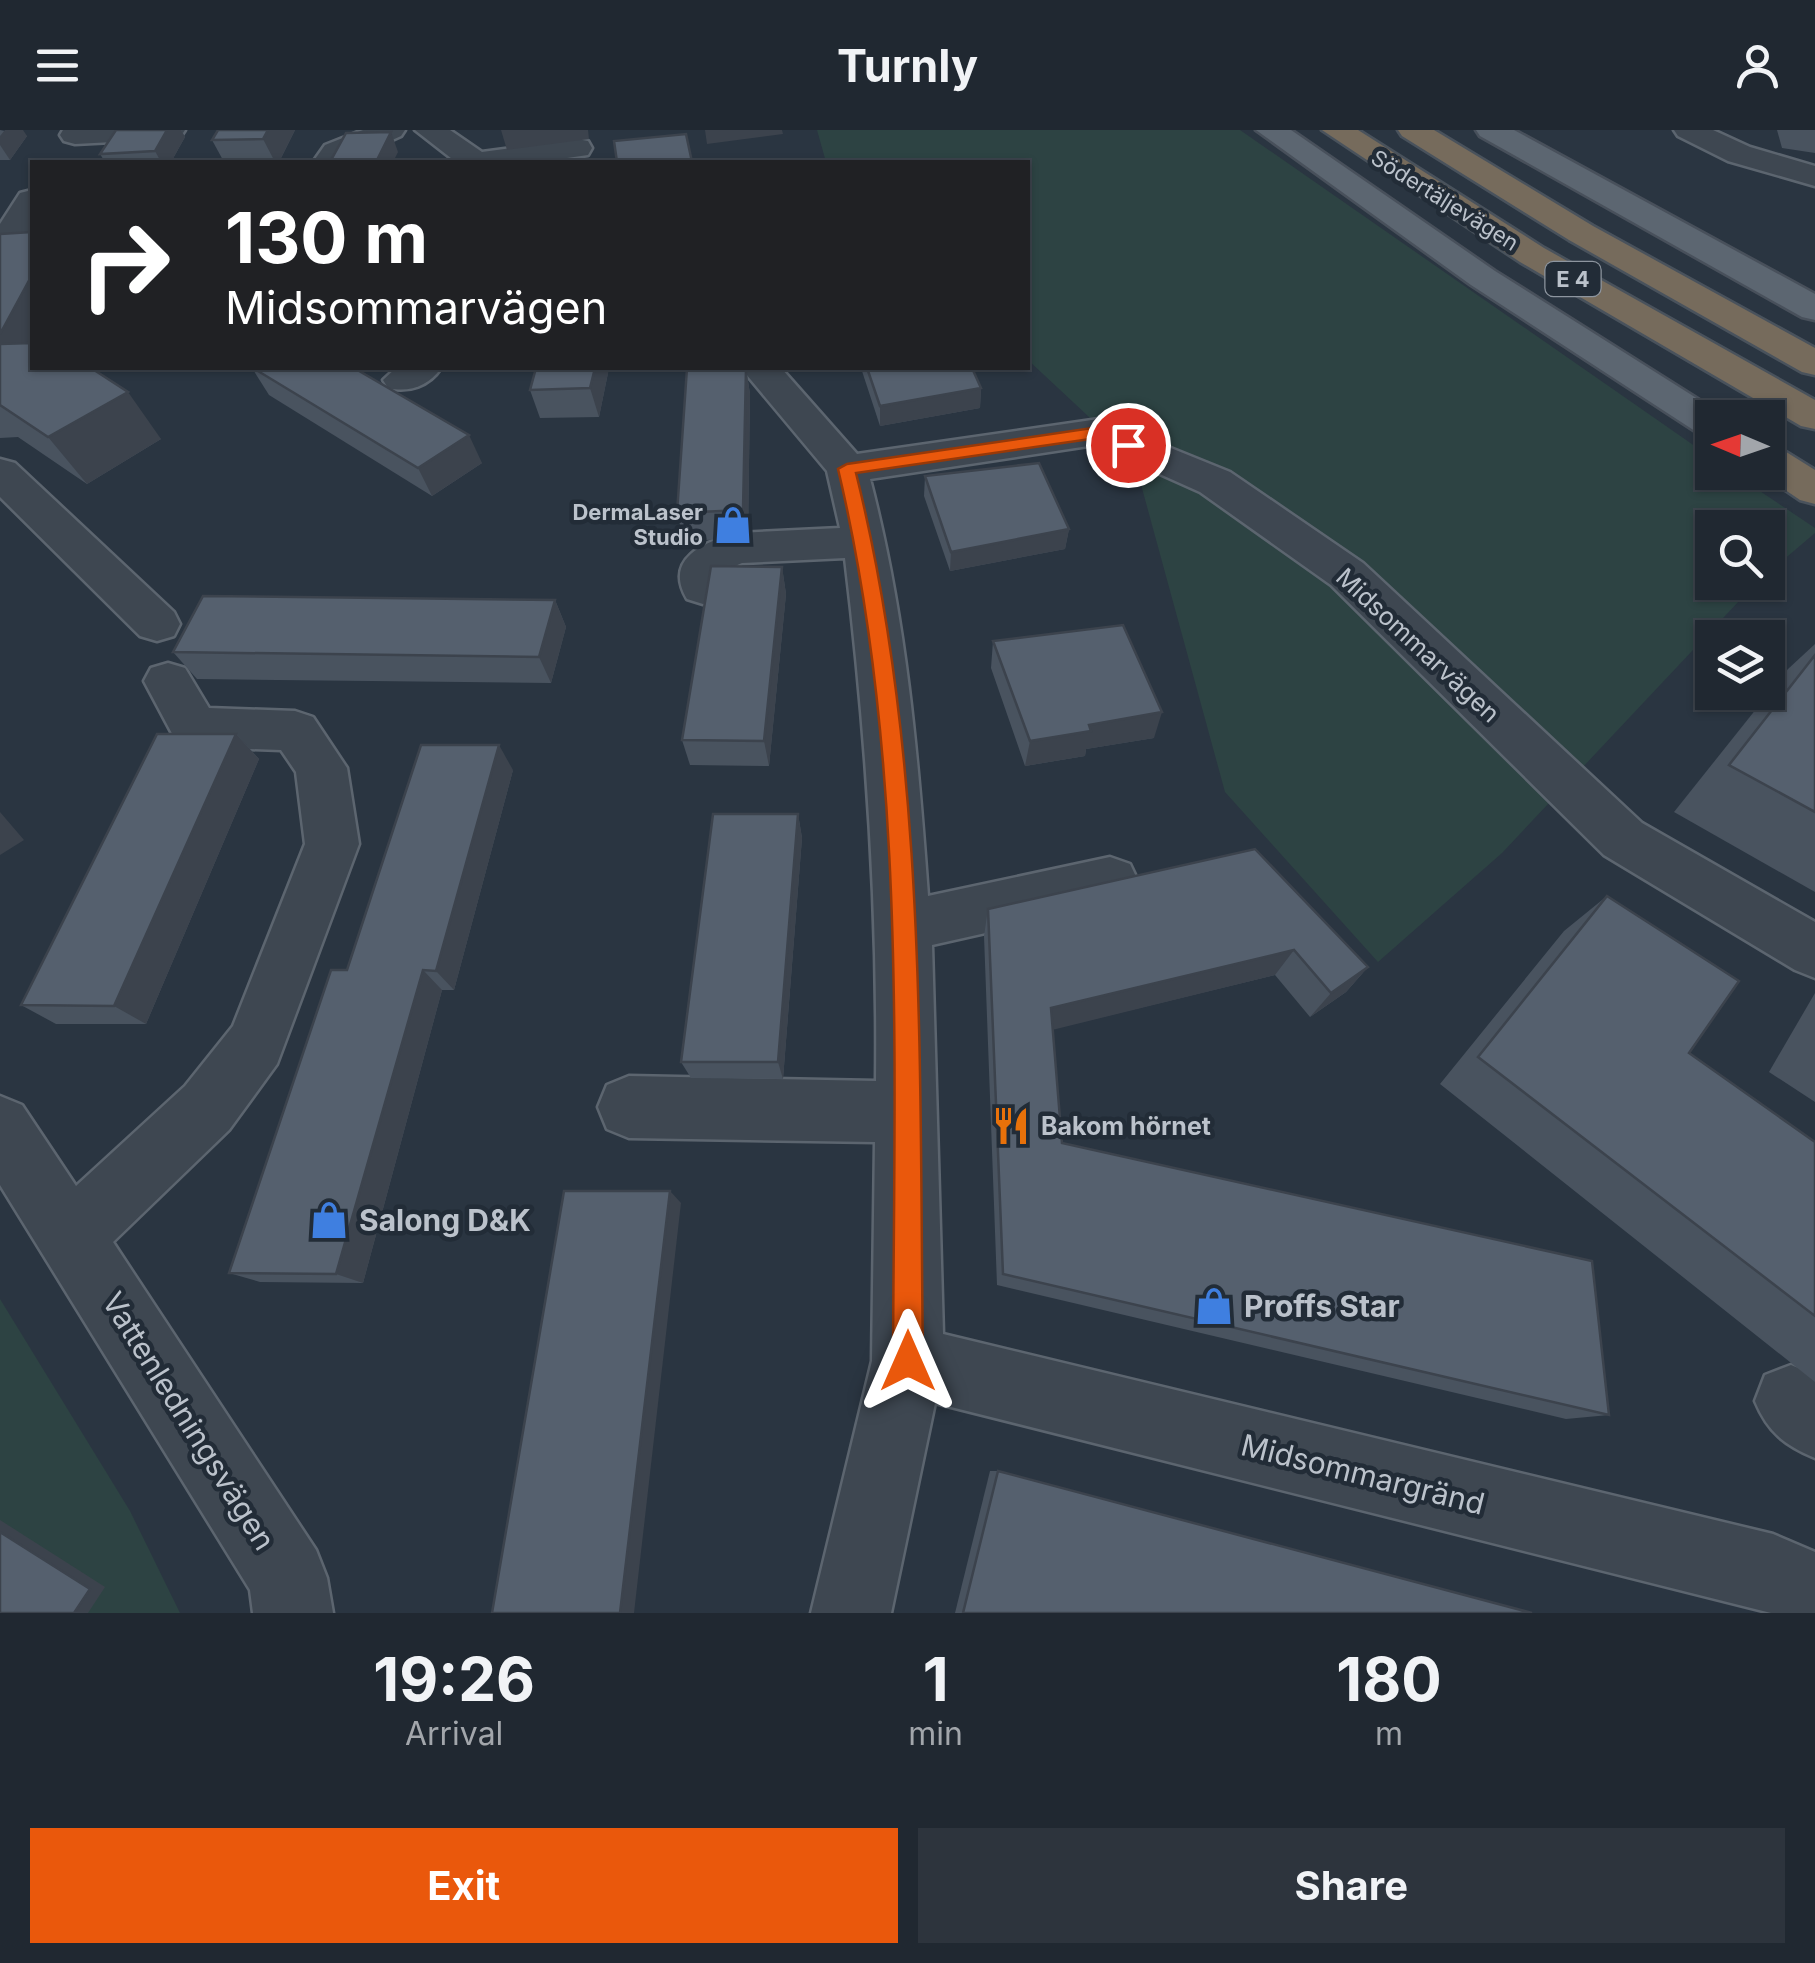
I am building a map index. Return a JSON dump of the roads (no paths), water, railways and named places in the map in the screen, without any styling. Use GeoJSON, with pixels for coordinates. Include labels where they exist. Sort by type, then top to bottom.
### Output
{"type":"FeatureCollection","features":[{"type":"Feature","properties":{"kind":"highway","name":"Södertäljevägen"},"geometry":{"type":"LineString","coordinates":[[1337,130],[1532,256],[1815,417]]}},
{"type":"Feature","properties":{"kind":"highway","name":"Södertäljevägen"},"geometry":{"type":"LineString","coordinates":[[1413,130],[1581,233],[1815,364]]}},
{"type":"Feature","properties":{"kind":"highway"},"geometry":{"type":"LineString","coordinates":[[1785,469],[1815,490]]}},
{"type":"Feature","properties":{"kind":"main road","name":"Södertäljevägen"},"geometry":{"type":"LineString","coordinates":[[1270,130],[1484,278],[1695,413]]}},
{"type":"Feature","properties":{"kind":"main road"},"geometry":{"type":"LineString","coordinates":[[1491,130],[1815,308]]}},
{"type":"Feature","properties":{"kind":"main road"},"geometry":{"type":"LineString","coordinates":[[1785,466],[1815,481]]}},
{"type":"Feature","properties":{"kind":"street"},"geometry":{"type":"LineString","coordinates":[[58,160],[77,132],[170,130]]}},
{"type":"Feature","properties":{"kind":"street"},"geometry":{"type":"LineString","coordinates":[[330,160],[336,152],[390,130]]}},
{"type":"Feature","properties":{"kind":"street"},"geometry":{"type":"LineString","coordinates":[[430,130],[472,160]]}},
{"type":"Feature","properties":{"kind":"street"},"geometry":{"type":"LineString","coordinates":[[1689,130],[1740,154],[1815,176]]}},
{"type":"Feature","properties":{"kind":"street"},"geometry":{"type":"LineString","coordinates":[[490,160],[577,148]]}},
{"type":"Feature","properties":{"kind":"street"},"geometry":{"type":"LineString","coordinates":[[0,194],[30,196]]}},
{"type":"Feature","properties":{"kind":"street"},"geometry":{"type":"LineString","coordinates":[[0,251],[30,199]]}},
{"type":"Feature","properties":{"kind":"street"},"geometry":{"type":"LineString","coordinates":[[762,370],[808,419],[847,469],[864,542],[890,723],[908,1112],[908,1361],[851,1613]]}},
{"type":"Feature","properties":{"kind":"street","name":"Midsommarvägen"},"geometry":{"type":"LineString","coordinates":[[847,469],[1099,432],[1215,482],[1347,574],[1623,839],[1815,952]]}},
{"type":"Feature","properties":{"kind":"street"},"geometry":{"type":"LineString","coordinates":[[0,472],[156,624]]}},
{"type":"Feature","properties":{"kind":"street"},"geometry":{"type":"LineString","coordinates":[[702,588],[707,560],[736,548],[864,542]]}},
{"type":"Feature","properties":{"kind":"street"},"geometry":{"type":"LineString","coordinates":[[71,1235],[207,1108],[256,1044],[332,844],[321,768],[294,731],[194,726],[168,681]]}},
{"type":"Feature","properties":{"kind":"street"},"geometry":{"type":"LineString","coordinates":[[902,927],[1110,882]]}},
{"type":"Feature","properties":{"kind":"street"},"geometry":{"type":"LineString","coordinates":[[629,1107],[908,1112]]}},
{"type":"Feature","properties":{"kind":"street","name":"Vattenledningsvägen"},"geometry":{"type":"LineString","coordinates":[[0,1128],[288,1578],[293,1613]]}},
{"type":"Feature","properties":{"kind":"street","name":"Midsommargränd"},"geometry":{"type":"LineString","coordinates":[[908,1361],[1773,1573],[1815,1593]]}},
{"type":"Feature","properties":{"kind":"place","name":"DermaLaser Studio"},"geometry":{"type":"Point","coordinates":[733,525]}},
{"type":"Feature","properties":{"kind":"place","name":"Bakom hörnet"},"geometry":{"type":"Point","coordinates":[1011,1126]}},
{"type":"Feature","properties":{"kind":"place","name":"Salong D&K"},"geometry":{"type":"Point","coordinates":[329,1220]}},
{"type":"Feature","properties":{"kind":"place","name":"Proffs Star"},"geometry":{"type":"Point","coordinates":[1214,1306]}}]}
